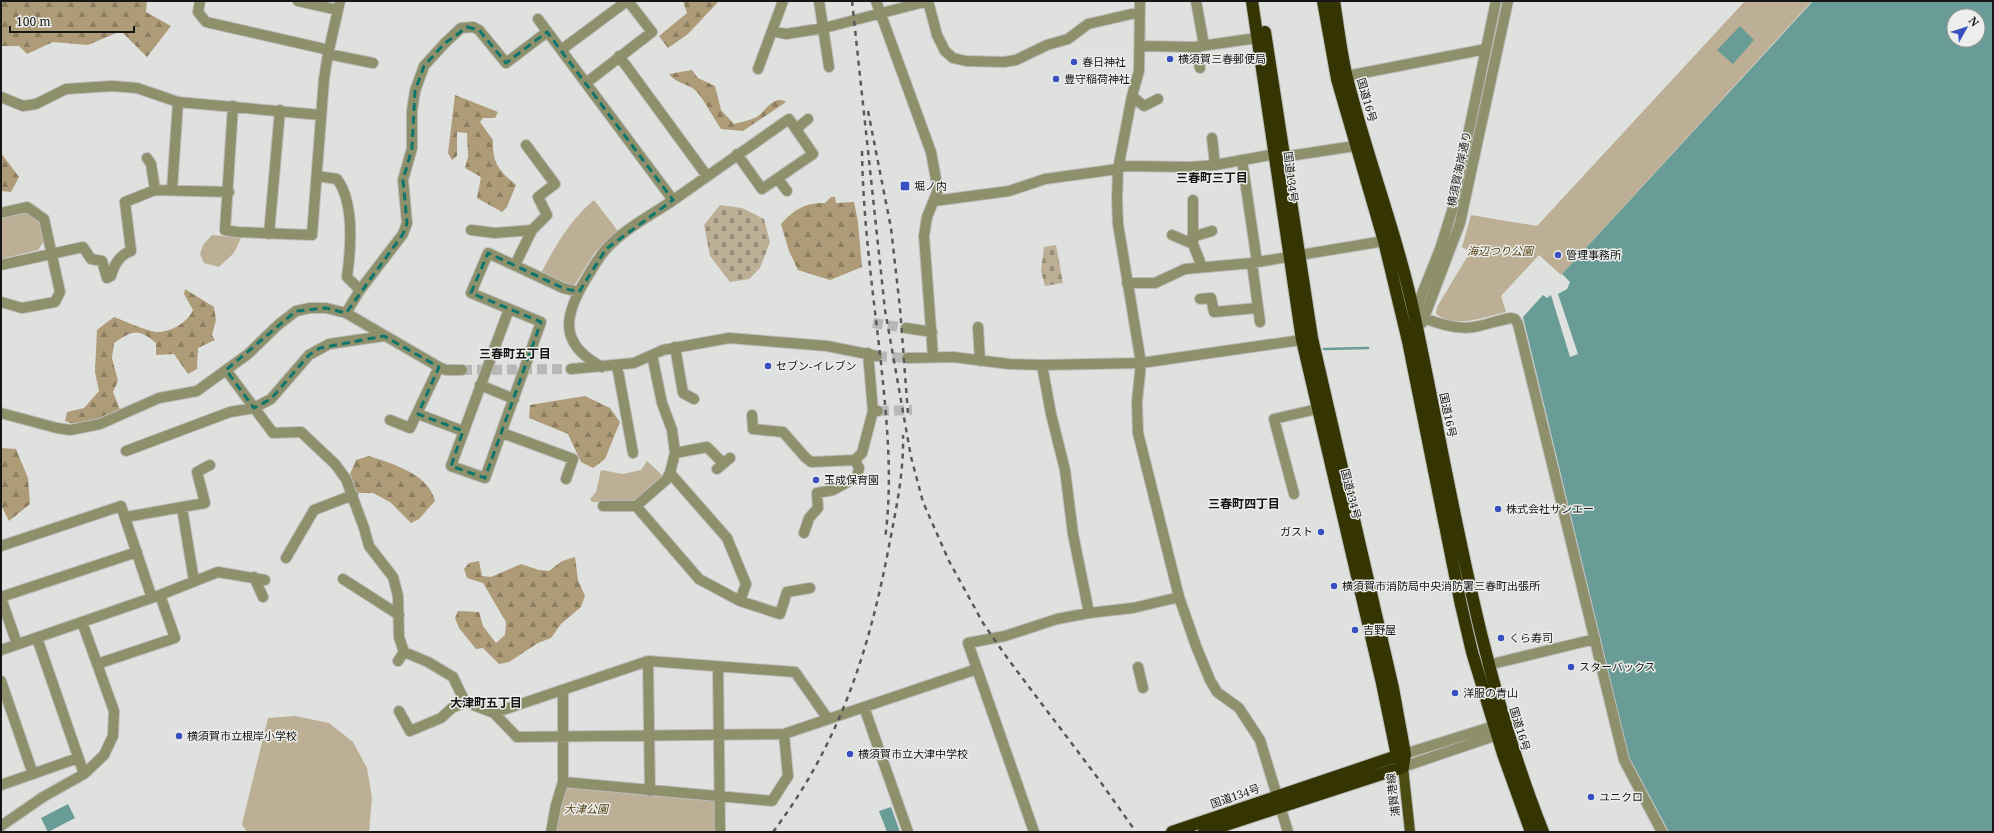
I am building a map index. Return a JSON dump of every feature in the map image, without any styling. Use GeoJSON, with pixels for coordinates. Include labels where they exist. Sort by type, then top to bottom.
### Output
{"type":"FeatureCollection","features":[{"type":"Feature","properties":{"kind":"highway","name":"国道134号"},"geometry":{"type":"LineString","coordinates":[[1252,1],[1257,38],[1280,155]]}},
{"type":"Feature","properties":{"kind":"highway","name":"国道134号"},"geometry":{"type":"LineString","coordinates":[[1260,1],[1293,255],[1317,409],[1382,683],[1401,755]]}},
{"type":"Feature","properties":{"kind":"highway","name":"国道16号"},"geometry":{"type":"LineString","coordinates":[[1323,1],[1337,79],[1355,146],[1414,340],[1488,665],[1498,729],[1543,832]]}},
{"type":"Feature","properties":{"kind":"highway","name":"国道16号"},"geometry":{"type":"LineString","coordinates":[[1334,1],[1347,76],[1418,316],[1414,340],[1461,605],[1531,832]]}},
{"type":"Feature","properties":{"kind":"highway","name":"国道134号"},"geometry":{"type":"LineString","coordinates":[[1172,832],[1403,767],[1393,688],[1307,339]]}},
{"type":"Feature","properties":{"kind":"highway","name":"国道134号"},"geometry":{"type":"LineString","coordinates":[[1204,832],[1278,801],[1401,755]]}},
{"type":"Feature","properties":{"kind":"main road","name":"浦賀港線"},"geometry":{"type":"LineString","coordinates":[[1403,767],[1410,832]]}},
{"type":"Feature","properties":{"kind":"street"},"geometry":{"type":"LineString","coordinates":[[200,1],[198,12],[206,22],[373,63]]}},
{"type":"Feature","properties":{"kind":"street"},"geometry":{"type":"LineString","coordinates":[[233,106],[229,192],[225,230],[269,234],[312,235],[321,114],[328,52],[339,5],[298,1]]}},
{"type":"Feature","properties":{"kind":"street"},"geometry":{"type":"LineString","coordinates":[[561,50],[628,1],[652,32],[586,83]]}},
{"type":"Feature","properties":{"kind":"street"},"geometry":{"type":"LineString","coordinates":[[758,69],[783,1]]}},
{"type":"Feature","properties":{"kind":"street"},"geometry":{"type":"LineString","coordinates":[[819,1],[829,67]]}},
{"type":"Feature","properties":{"kind":"street"},"geometry":{"type":"LineString","coordinates":[[876,1],[928,139],[938,190],[927,217],[924,236],[933,356]]}},
{"type":"Feature","properties":{"kind":"street"},"geometry":{"type":"LineString","coordinates":[[772,31],[786,34],[824,28],[928,1],[937,35],[945,51],[953,58],[966,61],[1004,62],[1016,60],[1047,44],[1068,39],[1088,24],[1140,12]]}},
{"type":"Feature","properties":{"kind":"street"},"geometry":{"type":"LineString","coordinates":[[1140,1],[1139,71],[1132,96],[1118,169],[1118,224],[1141,363],[1137,402],[1138,433],[1179,597],[1210,680],[1217,692],[1238,708],[1260,740],[1288,832]]}},
{"type":"Feature","properties":{"kind":"street"},"geometry":{"type":"LineString","coordinates":[[1196,1],[1200,68]]}},
{"type":"Feature","properties":{"kind":"street"},"geometry":{"type":"LineString","coordinates":[[1496,1],[1452,211],[1418,316],[1446,325],[1466,328],[1511,318],[1516,321],[1624,760],[1662,832]]}},
{"type":"Feature","properties":{"kind":"street","name":"横須賀海岸通り"},"geometry":{"type":"LineString","coordinates":[[1418,316],[1444,269],[1460,224],[1508,1]]}},
{"type":"Feature","properties":{"kind":"street"},"geometry":{"type":"LineString","coordinates":[[538,19],[673,200]]}},
{"type":"Feature","properties":{"kind":"street"},"geometry":{"type":"LineString","coordinates":[[346,313],[360,290],[403,234],[407,224],[403,180],[412,148],[412,111],[415,91],[424,66],[461,28],[473,27],[479,30],[506,63],[547,32]]}},
{"type":"Feature","properties":{"kind":"street"},"geometry":{"type":"LineString","coordinates":[[1140,46],[1199,46],[1257,38]]}},
{"type":"Feature","properties":{"kind":"street"},"geometry":{"type":"LineString","coordinates":[[1347,76],[1486,49]]}},
{"type":"Feature","properties":{"kind":"street"},"geometry":{"type":"LineString","coordinates":[[619,56],[707,176]]}},
{"type":"Feature","properties":{"kind":"street"},"geometry":{"type":"LineString","coordinates":[[1,97],[23,106],[36,104],[66,89],[112,86],[137,88],[178,102],[321,114]]}},
{"type":"Feature","properties":{"kind":"street"},"geometry":{"type":"LineString","coordinates":[[1132,96],[1144,106],[1158,99]]}},
{"type":"Feature","properties":{"kind":"street"},"geometry":{"type":"LineString","coordinates":[[172,190],[178,102]]}},
{"type":"Feature","properties":{"kind":"street"},"geometry":{"type":"LineString","coordinates":[[269,234],[280,110]]}},
{"type":"Feature","properties":{"kind":"street"},"geometry":{"type":"LineString","coordinates":[[602,367],[587,359],[575,346],[570,334],[569,317],[579,292],[606,249],[623,234],[673,200],[738,154],[789,119],[813,154],[762,189],[738,154]]}},
{"type":"Feature","properties":{"kind":"street"},"geometry":{"type":"LineString","coordinates":[[796,129],[808,119]]}},
{"type":"Feature","properties":{"kind":"street"},"geometry":{"type":"LineString","coordinates":[[1212,138],[1216,165]]}},
{"type":"Feature","properties":{"kind":"street"},"geometry":{"type":"LineString","coordinates":[[514,265],[532,230],[547,215],[538,197],[554,184],[526,145]]}},
{"type":"Feature","properties":{"kind":"street"},"geometry":{"type":"LineString","coordinates":[[934,200],[1009,190],[1045,179],[1118,169],[1124,166],[1191,167],[1216,165],[1242,160],[1355,146]]}},
{"type":"Feature","properties":{"kind":"street"},"geometry":{"type":"LineString","coordinates":[[147,158],[151,164],[155,190]]}},
{"type":"Feature","properties":{"kind":"street"},"geometry":{"type":"LineString","coordinates":[[1242,160],[1254,262],[1257,308],[1260,322]]}},
{"type":"Feature","properties":{"kind":"street"},"geometry":{"type":"LineString","coordinates":[[317,176],[337,179],[342,186],[346,202],[351,240],[347,277],[360,290]]}},
{"type":"Feature","properties":{"kind":"street"},"geometry":{"type":"LineString","coordinates":[[778,178],[787,191]]}},
{"type":"Feature","properties":{"kind":"street"},"geometry":{"type":"LineString","coordinates":[[1,265],[82,247],[91,259],[102,261],[107,278],[111,276],[114,265],[124,253],[131,251],[125,202],[155,190],[229,192]]}},
{"type":"Feature","properties":{"kind":"street"},"geometry":{"type":"LineString","coordinates":[[1193,200],[1193,240],[1202,267]]}},
{"type":"Feature","properties":{"kind":"street"},"geometry":{"type":"LineString","coordinates":[[1,214],[27,207],[44,220],[60,292],[55,302],[22,308],[1,302]]}},
{"type":"Feature","properties":{"kind":"street"},"geometry":{"type":"LineString","coordinates":[[471,230],[496,233],[532,230]]}},
{"type":"Feature","properties":{"kind":"street"},"geometry":{"type":"LineString","coordinates":[[1172,235],[1193,240],[1212,231]]}},
{"type":"Feature","properties":{"kind":"street"},"geometry":{"type":"LineString","coordinates":[[1127,283],[1155,282],[1185,269],[1254,262],[1384,241]]}},
{"type":"Feature","properties":{"kind":"street"},"geometry":{"type":"LineString","coordinates":[[509,309],[451,466],[485,478],[541,322],[471,293],[488,253],[563,288],[579,292]]}},
{"type":"Feature","properties":{"kind":"street"},"geometry":{"type":"LineString","coordinates":[[1200,299],[1211,298],[1214,312],[1257,308]]}},
{"type":"Feature","properties":{"kind":"street"},"geometry":{"type":"LineString","coordinates":[[1,413],[56,428],[70,430],[87,428],[117,418],[159,398],[197,391],[248,354],[278,325],[296,311],[326,308],[346,313],[439,367],[446,370],[462,370]]}},
{"type":"Feature","properties":{"kind":"street"},"geometry":{"type":"LineString","coordinates":[[978,327],[980,361]]}},
{"type":"Feature","properties":{"kind":"street"},"geometry":{"type":"LineString","coordinates":[[906,328],[932,332]]}},
{"type":"Feature","properties":{"kind":"street"},"geometry":{"type":"LineString","coordinates":[[126,451],[230,412],[254,408],[271,399],[309,355],[320,348],[329,344],[384,336]]}},
{"type":"Feature","properties":{"kind":"street"},"geometry":{"type":"LineString","coordinates":[[570,369],[634,363],[675,347],[729,338],[827,346],[872,354],[876,411],[862,452],[855,460],[811,462],[783,432],[753,429],[752,414]]}},
{"type":"Feature","properties":{"kind":"street"},"geometry":{"type":"LineString","coordinates":[[906,358],[933,356],[1042,365],[1141,363],[1307,339]]}},
{"type":"Feature","properties":{"kind":"street"},"geometry":{"type":"LineString","coordinates":[[675,347],[683,393],[694,398]]}},
{"type":"Feature","properties":{"kind":"street"},"geometry":{"type":"LineString","coordinates":[[603,506],[636,506],[666,480],[670,473],[675,453],[672,430],[662,404],[652,355]]}},
{"type":"Feature","properties":{"kind":"street"},"geometry":{"type":"LineString","coordinates":[[617,365],[633,454]]}},
{"type":"Feature","properties":{"kind":"street"},"geometry":{"type":"LineString","coordinates":[[1042,365],[1051,414],[1065,470],[1073,534],[1089,613]]}},
{"type":"Feature","properties":{"kind":"street"},"geometry":{"type":"LineString","coordinates":[[390,420],[410,428],[418,414],[439,367]]}},
{"type":"Feature","properties":{"kind":"street"},"geometry":{"type":"LineString","coordinates":[[226,370],[273,433],[302,432],[309,437],[335,464],[346,479],[353,495],[369,546],[393,577],[398,596],[400,637],[404,652],[398,661]]}},
{"type":"Feature","properties":{"kind":"street"},"geometry":{"type":"LineString","coordinates":[[480,385],[514,399]]}},
{"type":"Feature","properties":{"kind":"street"},"geometry":{"type":"LineString","coordinates":[[1294,494],[1274,419],[1317,409]]}},
{"type":"Feature","properties":{"kind":"street"},"geometry":{"type":"LineString","coordinates":[[418,414],[463,431]]}},
{"type":"Feature","properties":{"kind":"street"},"geometry":{"type":"LineString","coordinates":[[502,432],[573,460],[566,479]]}},
{"type":"Feature","properties":{"kind":"street"},"geometry":{"type":"LineString","coordinates":[[675,453],[707,447],[723,463]]}},
{"type":"Feature","properties":{"kind":"street"},"geometry":{"type":"LineString","coordinates":[[804,533],[809,518],[818,508],[817,493],[834,490],[856,477],[859,468],[855,460]]}},
{"type":"Feature","properties":{"kind":"street"},"geometry":{"type":"LineString","coordinates":[[126,517],[205,503],[197,472],[210,465]]}},
{"type":"Feature","properties":{"kind":"street"},"geometry":{"type":"LineString","coordinates":[[670,473],[727,538],[746,584],[740,601]]}},
{"type":"Feature","properties":{"kind":"street"},"geometry":{"type":"LineString","coordinates":[[286,558],[314,510],[353,495]]}},
{"type":"Feature","properties":{"kind":"street"},"geometry":{"type":"LineString","coordinates":[[1,546],[121,506],[137,552],[175,638],[97,664]]}},
{"type":"Feature","properties":{"kind":"street"},"geometry":{"type":"LineString","coordinates":[[636,506],[699,579],[740,601],[780,614],[787,592],[810,588]]}},
{"type":"Feature","properties":{"kind":"street"},"geometry":{"type":"LineString","coordinates":[[182,508],[194,581]]}},
{"type":"Feature","properties":{"kind":"street"},"geometry":{"type":"LineString","coordinates":[[16,644],[1,597],[137,552]]}},
{"type":"Feature","properties":{"kind":"street"},"geometry":{"type":"LineString","coordinates":[[1,650],[156,597],[218,572],[265,580]]}},
{"type":"Feature","properties":{"kind":"street"},"geometry":{"type":"LineString","coordinates":[[254,577],[263,596]]}},
{"type":"Feature","properties":{"kind":"street"},"geometry":{"type":"LineString","coordinates":[[343,579],[399,616]]}},
{"type":"Feature","properties":{"kind":"street"},"geometry":{"type":"LineString","coordinates":[[1034,832],[968,643],[1005,636],[1057,619],[1089,613],[1133,608],[1179,597]]}},
{"type":"Feature","properties":{"kind":"street"},"geometry":{"type":"LineString","coordinates":[[1,826],[43,797],[84,774],[104,756],[113,736],[114,711],[82,622]]}},
{"type":"Feature","properties":{"kind":"street"},"geometry":{"type":"LineString","coordinates":[[36,638],[84,774]]}},
{"type":"Feature","properties":{"kind":"street"},"geometry":{"type":"LineString","coordinates":[[1488,665],[1595,639]]}},
{"type":"Feature","properties":{"kind":"street"},"geometry":{"type":"LineString","coordinates":[[404,652],[428,662],[453,677],[465,702],[494,713],[517,737],[562,738],[650,735],[784,734],[977,669]]}},
{"type":"Feature","properties":{"kind":"street"},"geometry":{"type":"LineString","coordinates":[[494,713],[648,661],[796,672],[828,719]]}},
{"type":"Feature","properties":{"kind":"street"},"geometry":{"type":"LineString","coordinates":[[648,661],[650,791]]}},
{"type":"Feature","properties":{"kind":"street"},"geometry":{"type":"LineString","coordinates":[[718,667],[720,830]]}},
{"type":"Feature","properties":{"kind":"street"},"geometry":{"type":"LineString","coordinates":[[1138,667],[1143,688]]}},
{"type":"Feature","properties":{"kind":"street"},"geometry":{"type":"LineString","coordinates":[[1,681],[33,774]]}},
{"type":"Feature","properties":{"kind":"street"},"geometry":{"type":"LineString","coordinates":[[551,832],[556,805],[563,782],[562,690]]}},
{"type":"Feature","properties":{"kind":"street"},"geometry":{"type":"LineString","coordinates":[[398,711],[410,731],[441,718],[452,708],[465,702]]}},
{"type":"Feature","properties":{"kind":"street"},"geometry":{"type":"LineString","coordinates":[[864,707],[908,832]]}},
{"type":"Feature","properties":{"kind":"street"},"geometry":{"type":"LineString","coordinates":[[1401,755],[1498,729]]}},
{"type":"Feature","properties":{"kind":"street"},"geometry":{"type":"LineString","coordinates":[[1403,767],[1498,729]]}},
{"type":"Feature","properties":{"kind":"street"},"geometry":{"type":"LineString","coordinates":[[563,782],[765,802],[774,800],[788,776],[784,734]]}},
{"type":"Feature","properties":{"kind":"street"},"geometry":{"type":"LineString","coordinates":[[1,785],[78,758]]}},
{"type":"Feature","properties":{"kind":"highlighted area"},"geometry":{"type":"Polygon","coordinates":[[[467,27],[479,30],[506,63],[547,32],[673,200],[606,249],[579,292],[563,288],[488,253],[471,293],[541,322],[485,478],[451,466],[463,431],[418,414],[439,367],[384,336],[320,348],[309,355],[271,399],[254,408],[226,370],[296,311],[326,308],[346,313],[403,234],[407,223],[403,180],[412,148],[415,91],[424,66],[444,44],[467,27]]]}},
{"type":"Feature","properties":{"kind":"green space"},"geometry":{"type":"Polygon","coordinates":[[[1,1],[147,1],[146,12],[171,26],[147,57],[121,31],[88,45],[53,42],[27,54],[19,46],[1,46],[1,1]]]}},
{"type":"Feature","properties":{"kind":"green space"},"geometry":{"type":"Polygon","coordinates":[[[683,1],[719,1],[688,34],[668,48],[659,36],[687,13],[683,1]]]}},
{"type":"Feature","properties":{"kind":"green space","name":"海辺つり公園"},"geometry":{"type":"Polygon","coordinates":[[[1745,1],[1812,1],[1561,275],[1539,255],[1501,296],[1506,312],[1479,319],[1461,321],[1453,321],[1436,314],[1437,307],[1470,252],[1462,247],[1471,215],[1537,226],[1745,1]]]}},
{"type":"Feature","properties":{"kind":"green space"},"geometry":{"type":"Polygon","coordinates":[[[692,70],[698,78],[715,86],[721,110],[734,124],[750,120],[758,116],[771,104],[778,100],[786,102],[743,131],[721,129],[697,92],[675,80],[669,74],[692,70]]]}},
{"type":"Feature","properties":{"kind":"green space"},"geometry":{"type":"Polygon","coordinates":[[[455,95],[498,112],[495,118],[483,118],[480,122],[493,140],[495,161],[501,171],[516,185],[507,207],[502,212],[477,198],[481,177],[465,168],[468,157],[467,133],[457,132],[457,156],[452,160],[448,153],[455,95]]]}},
{"type":"Feature","properties":{"kind":"green space"},"geometry":{"type":"Polygon","coordinates":[[[1,153],[19,177],[11,192],[1,191],[1,153]]]}},
{"type":"Feature","properties":{"kind":"green space"},"geometry":{"type":"Polygon","coordinates":[[[831,197],[835,197],[836,203],[854,202],[858,222],[862,267],[830,280],[798,270],[789,251],[781,224],[791,214],[800,208],[811,204],[825,203],[831,197]]]}},
{"type":"Feature","properties":{"kind":"green space"},"geometry":{"type":"Polygon","coordinates":[[[594,200],[618,231],[595,252],[574,286],[541,273],[571,224],[594,200]]]}},
{"type":"Feature","properties":{"kind":"green space"},"geometry":{"type":"Polygon","coordinates":[[[720,205],[742,208],[764,219],[770,242],[760,268],[749,279],[730,282],[710,256],[704,225],[720,205]]]}},
{"type":"Feature","properties":{"kind":"green space"},"geometry":{"type":"Polygon","coordinates":[[[25,211],[39,221],[44,241],[38,250],[1,259],[1,217],[25,211]]]}},
{"type":"Feature","properties":{"kind":"green space"},"geometry":{"type":"Polygon","coordinates":[[[212,235],[241,238],[234,253],[219,267],[204,263],[200,254],[203,245],[212,235]]]}},
{"type":"Feature","properties":{"kind":"green space"},"geometry":{"type":"Polygon","coordinates":[[[1056,245],[1063,283],[1045,286],[1041,271],[1044,247],[1056,245]]]}},
{"type":"Feature","properties":{"kind":"green space"},"geometry":{"type":"Polygon","coordinates":[[[185,289],[214,307],[216,320],[212,335],[215,340],[198,348],[197,369],[188,374],[174,354],[156,355],[156,343],[140,333],[131,333],[114,343],[112,358],[118,381],[113,392],[120,410],[86,424],[65,421],[67,412],[84,408],[99,391],[95,372],[97,330],[114,317],[154,332],[163,332],[178,326],[191,314],[193,310],[184,294],[185,289]]]}},
{"type":"Feature","properties":{"kind":"green space"},"geometry":{"type":"Polygon","coordinates":[[[585,396],[610,408],[620,422],[605,459],[593,468],[581,462],[568,434],[529,418],[530,405],[585,396]]]}},
{"type":"Feature","properties":{"kind":"green space"},"geometry":{"type":"Polygon","coordinates":[[[1,448],[16,449],[28,478],[30,504],[9,521],[1,505],[1,448]]]}},
{"type":"Feature","properties":{"kind":"green space"},"geometry":{"type":"Polygon","coordinates":[[[369,456],[409,471],[426,484],[435,501],[419,519],[411,523],[390,502],[373,493],[356,493],[350,474],[356,460],[369,456]]]}},
{"type":"Feature","properties":{"kind":"green space"},"geometry":{"type":"Polygon","coordinates":[[[647,461],[663,476],[633,503],[592,502],[590,499],[596,492],[601,470],[623,474],[641,470],[647,461]]]}},
{"type":"Feature","properties":{"kind":"green space"},"geometry":{"type":"Polygon","coordinates":[[[575,557],[578,580],[585,596],[581,607],[561,624],[551,638],[538,643],[509,662],[499,664],[483,648],[476,649],[459,628],[455,618],[458,611],[479,612],[483,626],[496,643],[505,635],[506,622],[483,583],[467,578],[464,569],[469,563],[479,561],[482,576],[491,577],[521,564],[539,570],[549,571],[562,561],[575,557]]]}},
{"type":"Feature","properties":{"kind":"green space"},"geometry":{"type":"Polygon","coordinates":[[[295,716],[329,723],[353,742],[367,768],[372,797],[369,832],[247,832],[242,824],[268,718],[295,716]]]}},
{"type":"Feature","properties":{"kind":"green space","name":"大津公園"},"geometry":{"type":"Polygon","coordinates":[[[565,783],[714,800],[718,832],[557,832],[565,783]]]}},
{"type":"Feature","properties":{"kind":"water"},"geometry":{"type":"Polygon","coordinates":[[[1813,1],[1993,1],[1993,832],[1669,832],[1629,757],[1523,317],[1543,295],[1547,298],[1551,295],[1570,357],[1578,354],[1558,294],[1567,289],[1570,282],[1562,274],[1813,1]]]}},
{"type":"Feature","properties":{"kind":"water"},"geometry":{"type":"Polygon","coordinates":[[[1740,26],[1754,40],[1733,64],[1717,50],[1740,26]]]}},
{"type":"Feature","properties":{"kind":"water"},"geometry":{"type":"Polygon","coordinates":[[[68,804],[75,818],[48,832],[41,818],[68,804]]]}},
{"type":"Feature","properties":{"kind":"water"},"geometry":{"type":"Polygon","coordinates":[[[891,807],[900,832],[887,832],[879,811],[891,807]]]}},
{"type":"Feature","properties":{"kind":"waterway"},"geometry":{"type":"LineString","coordinates":[[1324,349],[1368,348]]}},
{"type":"Feature","properties":{"kind":"tunnel"},"geometry":{"type":"LineString","coordinates":[[873,323],[906,328]]}},
{"type":"Feature","properties":{"kind":"tunnel"},"geometry":{"type":"LineString","coordinates":[[877,356],[907,358]]}},
{"type":"Feature","properties":{"kind":"tunnel"},"geometry":{"type":"LineString","coordinates":[[462,370],[571,369]]}},
{"type":"Feature","properties":{"kind":"tunnel"},"geometry":{"type":"LineString","coordinates":[[879,411],[912,410]]}},
{"type":"Feature","properties":{"kind":"railway"},"geometry":{"type":"LineString","coordinates":[[852,1],[885,310],[911,457],[923,502],[949,561],[983,623],[1136,832]]}},
{"type":"Feature","properties":{"kind":"railway"},"geometry":{"type":"LineString","coordinates":[[868,111],[891,228],[900,308],[908,414]]}},
{"type":"Feature","properties":{"kind":"railway"},"geometry":{"type":"LineString","coordinates":[[862,151],[866,231],[887,429],[889,495],[885,539]]}},
{"type":"Feature","properties":{"kind":"railway"},"geometry":{"type":"LineString","coordinates":[[773,832],[796,799],[816,765],[833,731],[861,660],[881,585],[894,518],[901,477],[903,435]]}},
{"type":"Feature","properties":{"kind":"place","name":"横須賀三春郵便局"},"geometry":{"type":"Point","coordinates":[1170,59]}},
{"type":"Feature","properties":{"kind":"place","name":"春日神社"},"geometry":{"type":"Point","coordinates":[1074,62]}},
{"type":"Feature","properties":{"kind":"place","name":"豊守稲荷神社"},"geometry":{"type":"Point","coordinates":[1056,79]}},
{"type":"Feature","properties":{"kind":"place","name":"堀ノ内"},"geometry":{"type":"Point","coordinates":[905,186]}},
{"type":"Feature","properties":{"kind":"place","name":"管理事務所"},"geometry":{"type":"Point","coordinates":[1558,255]}},
{"type":"Feature","properties":{"kind":"place","name":"セブン-イレブン"},"geometry":{"type":"Point","coordinates":[768,366]}},
{"type":"Feature","properties":{"kind":"place","name":"玉成保育園"},"geometry":{"type":"Point","coordinates":[816,480]}},
{"type":"Feature","properties":{"kind":"place","name":"株式会社サンエー"},"geometry":{"type":"Point","coordinates":[1498,509]}},
{"type":"Feature","properties":{"kind":"place","name":"ガスト"},"geometry":{"type":"Point","coordinates":[1321,532]}},
{"type":"Feature","properties":{"kind":"place","name":"横須賀市消防局中央消防署三春町出張所"},"geometry":{"type":"Point","coordinates":[1334,586]}},
{"type":"Feature","properties":{"kind":"place","name":"吉野屋"},"geometry":{"type":"Point","coordinates":[1355,630]}},
{"type":"Feature","properties":{"kind":"place","name":"くら寿司"},"geometry":{"type":"Point","coordinates":[1501,638]}},
{"type":"Feature","properties":{"kind":"place","name":"スターバックス"},"geometry":{"type":"Point","coordinates":[1571,667]}},
{"type":"Feature","properties":{"kind":"place","name":"洋服の青山"},"geometry":{"type":"Point","coordinates":[1455,693]}},
{"type":"Feature","properties":{"kind":"place","name":"横須賀市立根岸小学校"},"geometry":{"type":"Point","coordinates":[179,736]}},
{"type":"Feature","properties":{"kind":"place","name":"横須賀市立大津中学校"},"geometry":{"type":"Point","coordinates":[850,754]}},
{"type":"Feature","properties":{"kind":"place","name":"ユニクロ"},"geometry":{"type":"Point","coordinates":[1591,797]}},
{"type":"Feature","properties":{"kind":"district","name":"三春町三丁目"},"geometry":{"type":"Point","coordinates":[1212,178]}},
{"type":"Feature","properties":{"kind":"district","name":"三春町五丁目"},"geometry":{"type":"Point","coordinates":[515,354]}},
{"type":"Feature","properties":{"kind":"district","name":"三春町四丁目"},"geometry":{"type":"Point","coordinates":[1244,504]}},
{"type":"Feature","properties":{"kind":"district","name":"大津町五丁目"},"geometry":{"type":"Point","coordinates":[486,703]}}]}
